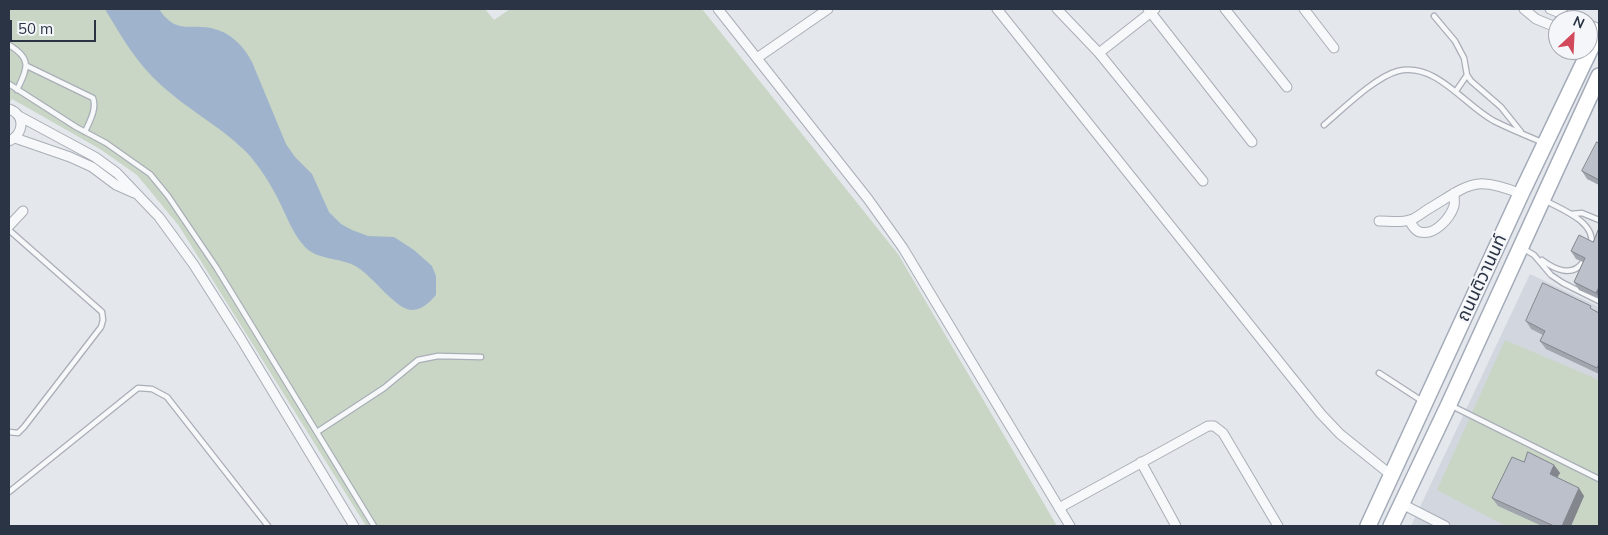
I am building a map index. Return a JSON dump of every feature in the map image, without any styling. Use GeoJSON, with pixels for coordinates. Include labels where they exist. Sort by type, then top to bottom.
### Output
{"type":"FeatureCollection","features":[{"type":"Feature","properties":{"kind":"main road","name":"ถนนติวานนท์"},"geometry":{"type":"LineString","coordinates":[[1368,526],[1583,60]]}},
{"type":"Feature","properties":{"kind":"main road","name":"ถนนติวานนท์"},"geometry":{"type":"LineString","coordinates":[[1391,526],[1599,76]]}},
{"type":"Feature","properties":{"kind":"main road"},"geometry":{"type":"LineString","coordinates":[[1391,475],[1411,485]]}},
{"type":"Feature","properties":{"kind":"main road"},"geometry":{"type":"LineString","coordinates":[[1382,495],[1402,504]]}},
{"type":"Feature","properties":{"kind":"street"},"geometry":{"type":"LineString","coordinates":[[718,9],[868,198],[904,248],[1070,526]]}},
{"type":"Feature","properties":{"kind":"street"},"geometry":{"type":"LineString","coordinates":[[757,58],[828,9]]}},
{"type":"Feature","properties":{"kind":"street"},"geometry":{"type":"LineString","coordinates":[[997,9],[1322,414],[1340,434],[1391,475]]}},
{"type":"Feature","properties":{"kind":"street"},"geometry":{"type":"LineString","coordinates":[[1057,9],[1099,53],[1203,181]]}},
{"type":"Feature","properties":{"kind":"street"},"geometry":{"type":"LineString","coordinates":[[1225,9],[1287,87]]}},
{"type":"Feature","properties":{"kind":"street"},"geometry":{"type":"LineString","coordinates":[[1304,9],[1334,48]]}},
{"type":"Feature","properties":{"kind":"street"},"geometry":{"type":"LineString","coordinates":[[1524,9],[1536,19],[1548,24]]}},
{"type":"Feature","properties":{"kind":"street"},"geometry":{"type":"LineString","coordinates":[[1099,53],[1152,10],[1252,142]]}},
{"type":"Feature","properties":{"kind":"street"},"geometry":{"type":"LineString","coordinates":[[9,109],[95,157],[118,173],[159,217],[199,273],[241,339],[354,526]]}},
{"type":"Feature","properties":{"kind":"street"},"geometry":{"type":"LineString","coordinates":[[12,139],[20,132],[22,124],[19,116]]}},
{"type":"Feature","properties":{"kind":"street"},"geometry":{"type":"LineString","coordinates":[[12,139],[70,157],[92,167],[116,185],[139,195]]}},
{"type":"Feature","properties":{"kind":"street"},"geometry":{"type":"LineString","coordinates":[[1379,221],[1409,220],[1473,184],[1484,183],[1502,186],[1521,194]]}},
{"type":"Feature","properties":{"kind":"street"},"geometry":{"type":"LineString","coordinates":[[1409,220],[1414,228],[1420,232],[1428,232],[1438,228],[1444,223],[1451,211],[1454,204],[1454,194]]}},
{"type":"Feature","properties":{"kind":"street"},"geometry":{"type":"LineString","coordinates":[[9,226],[23,212]]}},
{"type":"Feature","properties":{"kind":"street"},"geometry":{"type":"LineString","coordinates":[[1059,508],[1208,426],[1214,426],[1223,433],[1278,526]]}},
{"type":"Feature","properties":{"kind":"street"},"geometry":{"type":"LineString","coordinates":[[1140,462],[1176,526]]}},
{"type":"Feature","properties":{"kind":"street"},"geometry":{"type":"LineString","coordinates":[[1402,504],[1445,526]]}},
{"type":"Feature","properties":{"kind":"lane"},"geometry":{"type":"LineString","coordinates":[[1434,16],[1455,41],[1464,58],[1466,75],[1501,107],[1522,133]]}},
{"type":"Feature","properties":{"kind":"lane"},"geometry":{"type":"LineString","coordinates":[[9,45],[26,60],[27,66],[17,90]]}},
{"type":"Feature","properties":{"kind":"lane"},"geometry":{"type":"LineString","coordinates":[[27,66],[94,98],[94,112],[84,132]]}},
{"type":"Feature","properties":{"kind":"lane"},"geometry":{"type":"LineString","coordinates":[[1324,125],[1379,80],[1398,71],[1416,70],[1429,74],[1456,91],[1477,110],[1494,121],[1545,143]]}},
{"type":"Feature","properties":{"kind":"lane"},"geometry":{"type":"LineString","coordinates":[[1456,91],[1466,75]]}},
{"type":"Feature","properties":{"kind":"lane"},"geometry":{"type":"LineString","coordinates":[[9,84],[84,132],[106,143],[150,174],[168,196],[216,267],[374,526]]}},
{"type":"Feature","properties":{"kind":"lane"},"geometry":{"type":"LineString","coordinates":[[1542,199],[1571,214],[1586,227],[1591,234],[1591,246]]}},
{"type":"Feature","properties":{"kind":"lane"},"geometry":{"type":"LineString","coordinates":[[1571,214],[1582,213],[1599,220]]}},
{"type":"Feature","properties":{"kind":"lane"},"geometry":{"type":"LineString","coordinates":[[9,230],[102,312],[103,320],[101,327],[24,427],[18,433],[9,432]]}},
{"type":"Feature","properties":{"kind":"lane"},"geometry":{"type":"LineString","coordinates":[[1520,247],[1546,263],[1564,271],[1580,268],[1583,262]]}},
{"type":"Feature","properties":{"kind":"lane"},"geometry":{"type":"LineString","coordinates":[[1534,255],[1551,275],[1599,301]]}},
{"type":"Feature","properties":{"kind":"lane"},"geometry":{"type":"LineString","coordinates":[[317,432],[384,388],[418,360],[438,356],[481,357]]}},
{"type":"Feature","properties":{"kind":"lane"},"geometry":{"type":"LineString","coordinates":[[1379,373],[1425,403]]}},
{"type":"Feature","properties":{"kind":"lane"},"geometry":{"type":"LineString","coordinates":[[9,492],[138,388],[152,389],[167,397],[268,526]]}},
{"type":"Feature","properties":{"kind":"lane"},"geometry":{"type":"LineString","coordinates":[[1449,404],[1599,478]]}},
{"type":"Feature","properties":{"kind":"shaded area"},"geometry":{"type":"Polygon","coordinates":[[[1530,274],[1599,307],[1599,526],[1411,526],[1530,274]]]}},
{"type":"Feature","properties":{"kind":"green space"},"geometry":{"type":"Polygon","coordinates":[[[9,9],[485,9],[494,20],[510,9],[702,9],[898,254],[1057,526],[366,526],[179,226],[137,175],[100,149],[12,99],[9,103],[9,9]]]}},
{"type":"Feature","properties":{"kind":"green space"},"geometry":{"type":"Polygon","coordinates":[[[1505,340],[1599,380],[1599,526],[1506,526],[1437,490],[1505,340]]]}},
{"type":"Feature","properties":{"kind":"water"},"geometry":{"type":"Polygon","coordinates":[[[105,9],[159,9],[165,17],[177,25],[211,28],[235,40],[252,62],[286,144],[295,157],[312,174],[329,212],[341,224],[352,230],[368,236],[394,237],[414,250],[432,266],[436,276],[436,295],[427,304],[416,310],[407,309],[395,301],[357,267],[317,255],[305,247],[293,230],[268,181],[250,156],[229,137],[152,77],[130,49],[105,9]]]}},
{"type":"Feature","properties":{"kind":"building"},"geometry":{"type":"Polygon","coordinates":[[[1597,142],[1599,144],[1599,180],[1582,171],[1597,142]]]}},
{"type":"Feature","properties":{"kind":"building"},"geometry":{"type":"Polygon","coordinates":[[[1599,228],[1599,287],[1596,293],[1574,282],[1585,258],[1571,251],[1579,235],[1593,242],[1599,228]]]}},
{"type":"Feature","properties":{"kind":"building"},"geometry":{"type":"Polygon","coordinates":[[[1543,283],[1591,306],[1590,308],[1599,313],[1599,364],[1597,368],[1540,341],[1545,331],[1526,321],[1543,283]]]}},
{"type":"Feature","properties":{"kind":"building"},"geometry":{"type":"Polygon","coordinates":[[[1528,452],[1554,465],[1550,474],[1579,488],[1562,526],[1554,526],[1492,498],[1512,457],[1524,462],[1528,452]]]}}]}
